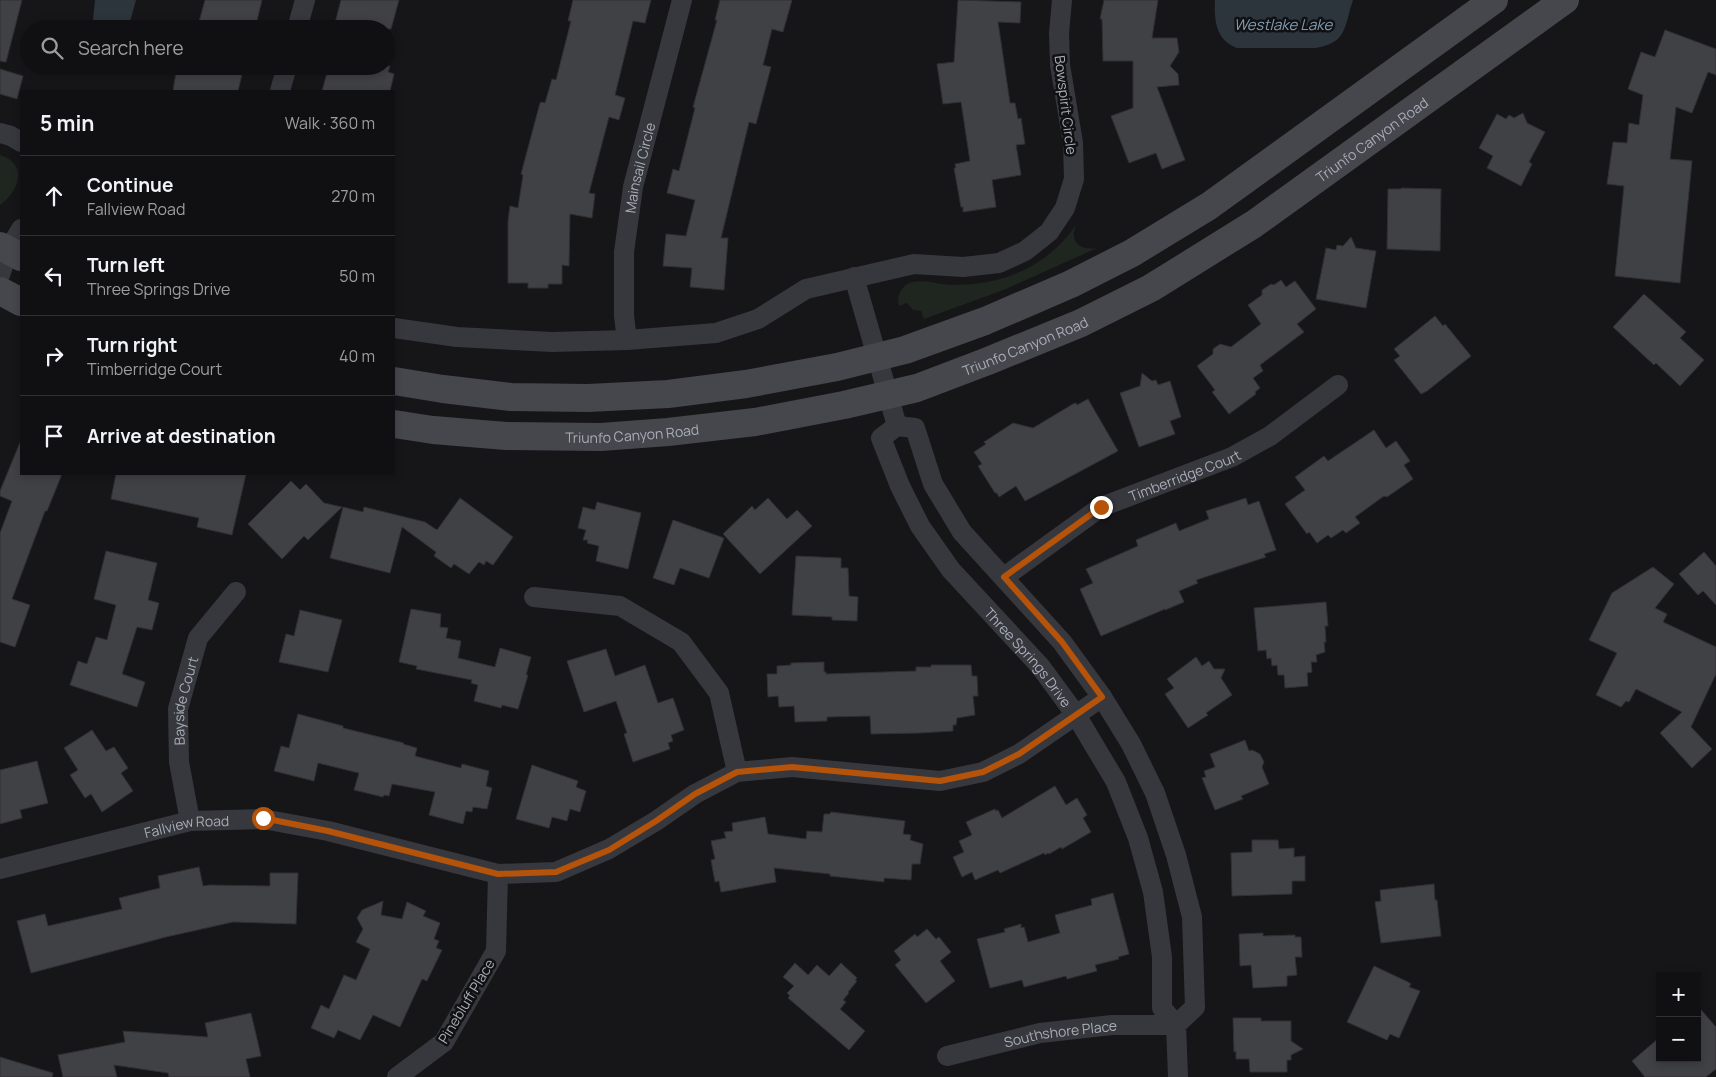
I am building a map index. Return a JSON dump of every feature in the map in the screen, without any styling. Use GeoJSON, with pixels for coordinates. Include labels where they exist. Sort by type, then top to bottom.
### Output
{"type":"FeatureCollection","features":[{"type":"Feature","properties":{"kind":"street"},"geometry":{"type":"LineString","coordinates":[[299,20],[305,0]]}},
{"type":"Feature","properties":{"kind":"street","name":"Mainsail Circle"},"geometry":{"type":"LineString","coordinates":[[626,340],[624,252],[633,187],[682,0]]}},
{"type":"Feature","properties":{"kind":"street","name":"Bowspirit Circle"},"geometry":{"type":"LineString","coordinates":[[854,277],[914,264],[964,267],[999,263],[1025,251],[1049,232],[1065,208],[1074,179],[1073,143],[1060,64],[1059,33],[1062,0]]}},
{"type":"Feature","properties":{"kind":"street"},"geometry":{"type":"LineString","coordinates":[[395,382],[511,397],[588,398],[659,394],[746,384],[877,358],[905,350],[985,321],[1071,284],[1132,253],[1209,206],[1494,0]]}},
{"type":"Feature","properties":{"kind":"street","name":"Triunfo Canyon Road"},"geometry":{"type":"LineString","coordinates":[[395,424],[433,430],[506,436],[601,437],[668,432],[755,422],[844,405],[917,388],[1081,323],[1151,288],[1254,224],[1565,0]]}},
{"type":"Feature","properties":{"kind":"street"},"geometry":{"type":"LineString","coordinates":[[280,90],[284,75]]}},
{"type":"Feature","properties":{"kind":"street"},"geometry":{"type":"LineString","coordinates":[[0,133],[20,141]]}},
{"type":"Feature","properties":{"kind":"street"},"geometry":{"type":"LineString","coordinates":[[395,328],[457,337],[552,342],[626,340],[716,333],[758,319],[806,289],[854,277],[897,426],[915,428],[933,484],[962,532],[1062,642],[1102,697],[1131,744],[1154,793],[1176,854],[1192,917],[1195,1007],[1176,1025],[1178,1077]]}},
{"type":"Feature","properties":{"kind":"street"},"geometry":{"type":"LineString","coordinates":[[0,291],[20,301]]}},
{"type":"Feature","properties":{"kind":"street","name":"Timberridge Court"},"geometry":{"type":"LineString","coordinates":[[1004,577],[1101,507],[1232,457],[1270,436],[1338,385]]}},
{"type":"Feature","properties":{"kind":"street","name":"Three Springs Drive"},"geometry":{"type":"LineString","coordinates":[[897,426],[881,438],[900,486],[920,526],[951,570],[998,618],[1040,666],[1076,716],[1116,782],[1138,838],[1153,892],[1162,957],[1162,1008],[1176,1025]]}},
{"type":"Feature","properties":{"kind":"street","name":"Bayside Court"},"geometry":{"type":"LineString","coordinates":[[190,821],[180,762],[178,709],[198,638],[236,592]]}},
{"type":"Feature","properties":{"kind":"street"},"geometry":{"type":"LineString","coordinates":[[534,597],[620,606],[681,642],[719,692],[737,772]]}},
{"type":"Feature","properties":{"kind":"street","name":"Fallview Road"},"geometry":{"type":"LineString","coordinates":[[0,869],[190,821],[263,818],[328,831],[498,874],[556,872],[609,850],[695,794],[737,772],[792,767],[940,781],[983,772],[1019,754],[1102,697]]}},
{"type":"Feature","properties":{"kind":"street","name":"Pinebluff Place"},"geometry":{"type":"LineString","coordinates":[[397,1077],[444,1042],[496,951],[498,874]]}},
{"type":"Feature","properties":{"kind":"street","name":"Southshore Place"},"geometry":{"type":"LineString","coordinates":[[947,1056],[1040,1032],[1112,1025],[1176,1025]]}},
{"type":"Feature","properties":{"kind":"shaded area"},"geometry":{"type":"Polygon","coordinates":[[[0,155],[9,159],[15,165],[18,171],[18,178],[12,193],[0,205],[0,155]]]}},
{"type":"Feature","properties":{"kind":"shaded area"},"geometry":{"type":"Polygon","coordinates":[[[1076,225],[1074,231],[1075,241],[1081,247],[1097,248],[1006,289],[924,319],[921,311],[913,310],[907,303],[899,306],[898,298],[908,283],[922,281],[954,285],[972,284],[1007,277],[1023,270],[1052,252],[1076,225]]]}},
{"type":"Feature","properties":{"kind":"water"},"geometry":{"type":"Polygon","coordinates":[[[95,0],[136,0],[130,20],[93,20],[95,0]]]}},
{"type":"Feature","properties":{"kind":"water","name":"Westlake Lake"},"geometry":{"type":"Polygon","coordinates":[[[1215,0],[1353,0],[1343,32],[1334,42],[1326,46],[1315,48],[1237,48],[1225,40],[1218,29],[1215,15],[1215,0]]]}},
{"type":"Feature","properties":{"kind":"building"},"geometry":{"type":"Polygon","coordinates":[[[0,0],[22,0],[6,62],[0,61],[0,0]]]}},
{"type":"Feature","properties":{"kind":"building"},"geometry":{"type":"Polygon","coordinates":[[[205,0],[262,0],[257,20],[199,20],[205,0]]]}},
{"type":"Feature","properties":{"kind":"building"},"geometry":{"type":"Polygon","coordinates":[[[341,0],[399,0],[393,20],[336,20],[341,0]]]}},
{"type":"Feature","properties":{"kind":"building"},"geometry":{"type":"Polygon","coordinates":[[[573,0],[651,0],[645,23],[633,21],[615,95],[625,98],[619,120],[609,117],[589,193],[595,194],[592,218],[570,214],[569,266],[562,265],[562,284],[548,284],[548,288],[528,288],[528,283],[508,283],[508,221],[510,206],[518,208],[523,175],[521,174],[540,103],[545,103],[552,79],[556,80],[571,21],[568,21],[573,0]]]}},
{"type":"Feature","properties":{"kind":"building"},"geometry":{"type":"Polygon","coordinates":[[[720,0],[792,0],[783,32],[772,29],[763,65],[771,67],[756,124],[749,122],[721,238],[728,238],[724,290],[690,287],[692,268],[663,266],[666,234],[686,236],[695,200],[667,193],[673,169],[679,171],[695,108],[693,107],[717,20],[715,20],[720,0]]]}},
{"type":"Feature","properties":{"kind":"building"},"geometry":{"type":"Polygon","coordinates":[[[958,0],[1021,2],[1020,23],[998,22],[1010,103],[1015,103],[1018,119],[1021,118],[1025,144],[1016,145],[1021,175],[992,180],[996,207],[963,212],[954,168],[956,168],[955,164],[970,161],[961,102],[943,104],[937,64],[954,62],[958,0]]]}},
{"type":"Feature","properties":{"kind":"building"},"geometry":{"type":"Polygon","coordinates":[[[1104,0],[1158,0],[1152,38],[1177,38],[1179,52],[1170,66],[1178,74],[1179,85],[1157,87],[1185,160],[1162,169],[1156,153],[1129,163],[1111,116],[1133,108],[1133,61],[1103,61],[1102,19],[1100,19],[1104,0]]]}},
{"type":"Feature","properties":{"kind":"building"},"geometry":{"type":"Polygon","coordinates":[[[1665,30],[1716,49],[1716,75],[1708,72],[1692,113],[1676,107],[1670,159],[1692,161],[1680,283],[1615,276],[1624,186],[1607,184],[1613,142],[1627,143],[1629,123],[1639,125],[1643,95],[1628,89],[1641,52],[1655,57],[1665,30]]]}},
{"type":"Feature","properties":{"kind":"building"},"geometry":{"type":"Polygon","coordinates":[[[0,69],[23,76],[17,99],[0,94],[0,69]]]}},
{"type":"Feature","properties":{"kind":"building"},"geometry":{"type":"Polygon","coordinates":[[[176,75],[242,75],[238,90],[173,90],[176,75]]]}},
{"type":"Feature","properties":{"kind":"building"},"geometry":{"type":"Polygon","coordinates":[[[326,75],[394,75],[390,90],[322,90],[326,75]]]}},
{"type":"Feature","properties":{"kind":"building"},"geometry":{"type":"Polygon","coordinates":[[[1523,113],[1527,123],[1545,132],[1529,162],[1532,164],[1521,186],[1487,168],[1493,156],[1479,148],[1497,114],[1506,119],[1509,115],[1514,118],[1523,113]]]}},
{"type":"Feature","properties":{"kind":"building"},"geometry":{"type":"Polygon","coordinates":[[[1388,189],[1441,189],[1440,251],[1387,249],[1388,189]]]}},
{"type":"Feature","properties":{"kind":"building"},"geometry":{"type":"Polygon","coordinates":[[[1351,237],[1356,248],[1376,251],[1366,308],[1316,299],[1326,248],[1336,250],[1337,245],[1343,246],[1351,237]]]}},
{"type":"Feature","properties":{"kind":"building"},"geometry":{"type":"Polygon","coordinates":[[[1281,280],[1286,287],[1295,281],[1316,309],[1297,324],[1304,332],[1260,365],[1263,371],[1253,378],[1260,388],[1255,392],[1256,394],[1229,414],[1212,392],[1215,390],[1197,366],[1213,354],[1213,349],[1220,344],[1231,347],[1261,324],[1248,305],[1262,295],[1262,290],[1281,280]]]}},
{"type":"Feature","properties":{"kind":"building"},"geometry":{"type":"Polygon","coordinates":[[[1644,294],[1686,332],[1680,338],[1704,360],[1680,386],[1613,327],[1644,294]]]}},
{"type":"Feature","properties":{"kind":"building"},"geometry":{"type":"Polygon","coordinates":[[[1435,316],[1443,326],[1445,324],[1471,356],[1421,394],[1394,360],[1400,356],[1394,349],[1435,316]]]}},
{"type":"Feature","properties":{"kind":"building"},"geometry":{"type":"Polygon","coordinates":[[[1142,373],[1152,381],[1156,380],[1158,385],[1170,381],[1181,417],[1170,421],[1175,434],[1139,447],[1120,393],[1140,386],[1142,373]]]}},
{"type":"Feature","properties":{"kind":"building"},"geometry":{"type":"Polygon","coordinates":[[[1088,399],[1118,451],[1025,501],[1016,486],[999,497],[978,466],[982,464],[974,452],[986,444],[984,442],[1013,423],[1033,428],[1073,404],[1076,403],[1077,405],[1088,399]]]}},
{"type":"Feature","properties":{"kind":"building"},"geometry":{"type":"Polygon","coordinates":[[[1374,430],[1386,448],[1396,441],[1410,461],[1404,465],[1413,479],[1387,497],[1384,496],[1355,517],[1360,523],[1346,533],[1343,530],[1331,538],[1328,535],[1317,543],[1309,532],[1307,534],[1285,504],[1305,490],[1295,477],[1324,456],[1328,461],[1374,430]]]}},
{"type":"Feature","properties":{"kind":"building"},"geometry":{"type":"Polygon","coordinates":[[[20,442],[20,475],[62,475],[47,511],[45,511],[12,599],[30,605],[15,647],[0,642],[0,533],[12,501],[0,496],[0,491],[20,442]]]}},
{"type":"Feature","properties":{"kind":"building"},"geometry":{"type":"Polygon","coordinates":[[[116,475],[246,475],[232,535],[197,527],[199,518],[111,499],[116,475]]]}},
{"type":"Feature","properties":{"kind":"building"},"geometry":{"type":"Polygon","coordinates":[[[291,481],[300,490],[306,484],[324,503],[342,507],[308,540],[304,536],[282,559],[248,524],[291,481]]]}},
{"type":"Feature","properties":{"kind":"building"},"geometry":{"type":"Polygon","coordinates":[[[460,498],[513,537],[493,565],[486,561],[484,565],[479,562],[469,574],[454,564],[451,568],[434,556],[436,552],[402,527],[390,573],[330,558],[343,507],[363,512],[364,507],[425,522],[437,530],[460,498]]]}},
{"type":"Feature","properties":{"kind":"building"},"geometry":{"type":"Polygon","coordinates":[[[768,498],[787,519],[797,510],[812,526],[760,574],[723,534],[752,506],[755,510],[768,498]]]}},
{"type":"Feature","properties":{"kind":"building"},"geometry":{"type":"Polygon","coordinates":[[[1246,498],[1248,505],[1259,501],[1276,550],[1264,554],[1266,557],[1196,580],[1198,583],[1179,591],[1184,602],[1101,636],[1080,589],[1093,583],[1086,569],[1138,546],[1136,540],[1176,523],[1179,531],[1209,519],[1206,511],[1246,498]]]}},
{"type":"Feature","properties":{"kind":"building"},"geometry":{"type":"Polygon","coordinates":[[[597,502],[641,513],[628,569],[596,561],[599,546],[587,543],[588,540],[583,540],[586,530],[578,528],[583,507],[595,510],[597,502]]]}},
{"type":"Feature","properties":{"kind":"building"},"geometry":{"type":"Polygon","coordinates":[[[673,520],[724,538],[709,578],[680,568],[674,585],[653,578],[673,520]]]}},
{"type":"Feature","properties":{"kind":"building"},"geometry":{"type":"Polygon","coordinates":[[[106,551],[157,563],[148,600],[159,603],[152,630],[137,627],[122,674],[145,682],[137,707],[70,685],[78,661],[87,664],[96,637],[107,640],[116,605],[94,599],[106,551]]]}},
{"type":"Feature","properties":{"kind":"building"},"geometry":{"type":"Polygon","coordinates":[[[1704,552],[1716,566],[1716,605],[1703,591],[1698,595],[1679,574],[1704,552]]]}},
{"type":"Feature","properties":{"kind":"building"},"geometry":{"type":"Polygon","coordinates":[[[796,556],[841,558],[841,568],[848,568],[849,596],[858,597],[857,621],[832,620],[832,617],[792,615],[796,556]]]}},
{"type":"Feature","properties":{"kind":"building"},"geometry":{"type":"Polygon","coordinates":[[[1653,567],[1674,584],[1655,608],[1667,614],[1663,622],[1716,647],[1716,674],[1691,727],[1712,749],[1692,768],[1660,733],[1682,712],[1636,689],[1629,702],[1626,701],[1621,707],[1596,695],[1617,653],[1589,640],[1612,593],[1653,567]]]}},
{"type":"Feature","properties":{"kind":"building"},"geometry":{"type":"Polygon","coordinates":[[[1326,602],[1328,626],[1325,626],[1325,652],[1316,655],[1317,662],[1311,662],[1312,672],[1307,673],[1308,686],[1285,688],[1284,675],[1278,675],[1277,665],[1272,666],[1271,658],[1267,659],[1266,650],[1258,651],[1254,608],[1326,602]]]}},
{"type":"Feature","properties":{"kind":"building"},"geometry":{"type":"Polygon","coordinates":[[[411,609],[441,614],[440,627],[448,628],[446,638],[461,641],[458,658],[495,667],[500,648],[531,657],[518,709],[502,705],[501,708],[474,701],[478,685],[471,683],[472,680],[416,669],[417,666],[399,662],[411,609]]]}},
{"type":"Feature","properties":{"kind":"building"},"geometry":{"type":"Polygon","coordinates":[[[300,610],[342,620],[328,672],[279,662],[286,634],[294,636],[300,610]]]}},
{"type":"Feature","properties":{"kind":"building"},"geometry":{"type":"Polygon","coordinates":[[[606,649],[615,676],[645,665],[658,703],[673,698],[684,730],[671,735],[673,741],[668,743],[670,749],[633,762],[624,734],[627,733],[616,701],[584,712],[567,661],[606,649]]]}},
{"type":"Feature","properties":{"kind":"building"},"geometry":{"type":"Polygon","coordinates":[[[1196,657],[1202,666],[1209,661],[1214,669],[1225,669],[1221,678],[1232,695],[1206,713],[1208,715],[1188,728],[1165,694],[1174,688],[1167,679],[1196,657]]]}},
{"type":"Feature","properties":{"kind":"building"},"geometry":{"type":"Polygon","coordinates":[[[824,662],[824,672],[826,674],[916,671],[916,667],[931,667],[931,665],[971,665],[972,676],[977,676],[978,696],[973,696],[975,715],[957,718],[956,725],[953,725],[953,731],[919,733],[871,734],[870,716],[827,717],[827,721],[795,722],[794,706],[779,707],[778,696],[768,697],[767,674],[777,674],[777,666],[791,665],[791,663],[824,662]]]}},
{"type":"Feature","properties":{"kind":"building"},"geometry":{"type":"Polygon","coordinates":[[[298,714],[343,726],[343,728],[404,743],[417,748],[415,756],[461,768],[462,764],[489,771],[486,786],[492,788],[487,809],[473,807],[472,812],[466,811],[463,824],[429,815],[435,792],[392,784],[389,796],[384,795],[383,797],[354,790],[359,773],[318,763],[314,781],[274,771],[281,746],[289,748],[298,714]]]}},
{"type":"Feature","properties":{"kind":"building"},"geometry":{"type":"Polygon","coordinates":[[[92,730],[106,751],[114,747],[128,768],[121,773],[133,791],[102,812],[91,794],[85,798],[70,775],[78,770],[64,748],[92,730]]]}},
{"type":"Feature","properties":{"kind":"building"},"geometry":{"type":"Polygon","coordinates":[[[1245,740],[1249,751],[1252,750],[1260,754],[1264,762],[1262,767],[1269,784],[1241,796],[1243,799],[1215,810],[1202,778],[1206,777],[1204,771],[1215,767],[1210,754],[1245,740]]]}},
{"type":"Feature","properties":{"kind":"building"},"geometry":{"type":"Polygon","coordinates":[[[37,761],[48,803],[20,810],[22,818],[0,824],[0,770],[37,761]]]}},
{"type":"Feature","properties":{"kind":"building"},"geometry":{"type":"Polygon","coordinates":[[[532,765],[578,781],[576,787],[586,791],[580,812],[570,809],[567,821],[552,817],[549,828],[516,819],[532,765]]]}},
{"type":"Feature","properties":{"kind":"building"},"geometry":{"type":"Polygon","coordinates":[[[1055,786],[1066,805],[1077,798],[1087,815],[1083,818],[1091,832],[1062,849],[1061,847],[1045,855],[1044,853],[1000,873],[998,870],[975,880],[972,872],[962,877],[953,857],[964,852],[959,841],[972,835],[966,822],[995,809],[996,811],[998,810],[1002,818],[1055,786]]]}},
{"type":"Feature","properties":{"kind":"building"},"geometry":{"type":"Polygon","coordinates":[[[831,812],[905,821],[903,834],[911,835],[910,840],[923,844],[920,864],[912,864],[911,880],[884,878],[884,882],[774,868],[776,882],[721,892],[719,881],[715,882],[711,860],[715,859],[711,841],[726,838],[724,832],[733,831],[732,823],[765,817],[768,834],[806,839],[807,831],[822,832],[824,814],[830,814],[831,812]]]}},
{"type":"Feature","properties":{"kind":"building"},"geometry":{"type":"Polygon","coordinates":[[[1252,840],[1278,840],[1279,849],[1294,848],[1294,857],[1305,856],[1305,881],[1292,881],[1292,894],[1232,896],[1231,853],[1252,852],[1252,840]]]}},
{"type":"Feature","properties":{"kind":"building"},"geometry":{"type":"Polygon","coordinates":[[[199,867],[203,886],[270,886],[270,873],[298,873],[296,924],[233,922],[166,937],[31,973],[17,921],[45,914],[48,926],[122,909],[119,898],[160,888],[158,876],[199,867]]]}},
{"type":"Feature","properties":{"kind":"building"},"geometry":{"type":"Polygon","coordinates":[[[1434,884],[1441,936],[1381,943],[1375,902],[1381,901],[1380,890],[1434,884]]]}},
{"type":"Feature","properties":{"kind":"building"},"geometry":{"type":"Polygon","coordinates":[[[1113,893],[1129,954],[1118,957],[1119,959],[1095,965],[1097,971],[1067,979],[1066,976],[1024,987],[1022,980],[990,988],[977,939],[1005,932],[1004,929],[1021,924],[1021,928],[1024,927],[1028,942],[1060,933],[1055,915],[1092,905],[1091,899],[1113,893]]]}},
{"type":"Feature","properties":{"kind":"building"},"geometry":{"type":"Polygon","coordinates":[[[383,901],[381,915],[402,919],[407,902],[426,911],[423,916],[440,923],[434,939],[439,941],[436,948],[442,950],[427,981],[422,979],[400,1027],[373,1015],[360,1040],[338,1030],[334,1038],[311,1028],[321,1005],[329,1009],[344,975],[356,980],[370,949],[356,942],[363,929],[357,918],[362,910],[383,901]]]}},
{"type":"Feature","properties":{"kind":"building"},"geometry":{"type":"Polygon","coordinates":[[[927,929],[936,939],[939,937],[951,952],[940,961],[955,981],[926,1003],[895,965],[901,960],[894,951],[915,934],[917,937],[927,929]]]}},
{"type":"Feature","properties":{"kind":"building"},"geometry":{"type":"Polygon","coordinates":[[[1263,933],[1263,936],[1295,935],[1295,937],[1301,937],[1302,957],[1295,957],[1297,975],[1287,976],[1287,986],[1253,988],[1251,965],[1240,966],[1239,934],[1263,933]]]}},
{"type":"Feature","properties":{"kind":"building"},"geometry":{"type":"Polygon","coordinates":[[[795,963],[808,975],[817,965],[829,976],[841,963],[857,978],[855,980],[857,981],[843,1000],[846,1002],[840,1009],[865,1031],[849,1050],[788,998],[790,996],[787,993],[794,986],[783,977],[795,963]]]}},
{"type":"Feature","properties":{"kind":"building"},"geometry":{"type":"Polygon","coordinates":[[[1374,966],[1408,982],[1411,984],[1409,987],[1420,991],[1399,1038],[1390,1034],[1387,1040],[1347,1022],[1374,966]]]}},
{"type":"Feature","properties":{"kind":"building"},"geometry":{"type":"Polygon","coordinates":[[[1701,1010],[1716,1027],[1716,1069],[1706,1077],[1645,1077],[1632,1061],[1656,1040],[1656,1062],[1701,1062],[1701,1010]]]}},
{"type":"Feature","properties":{"kind":"building"},"geometry":{"type":"Polygon","coordinates":[[[251,1013],[261,1056],[246,1059],[250,1077],[169,1077],[168,1073],[114,1065],[117,1077],[63,1077],[58,1055],[125,1042],[123,1031],[208,1037],[205,1023],[251,1013]]]}},
{"type":"Feature","properties":{"kind":"building"},"geometry":{"type":"Polygon","coordinates":[[[1233,1018],[1261,1018],[1261,1021],[1291,1021],[1291,1041],[1303,1049],[1291,1055],[1291,1060],[1287,1060],[1287,1072],[1250,1072],[1249,1059],[1236,1059],[1233,1018]]]}},
{"type":"Feature","properties":{"kind":"building"},"geometry":{"type":"Polygon","coordinates":[[[0,1057],[53,1073],[52,1077],[0,1077],[0,1057]]]}},
{"type":"Feature","properties":{"kind":"route"},"geometry":{"type":"LineString","coordinates":[[263,818],[328,831],[498,874],[556,872],[609,850],[695,794],[737,772],[792,767],[940,781],[983,772],[1019,754],[1102,697],[1062,642],[1004,577],[1101,507]]}}]}
